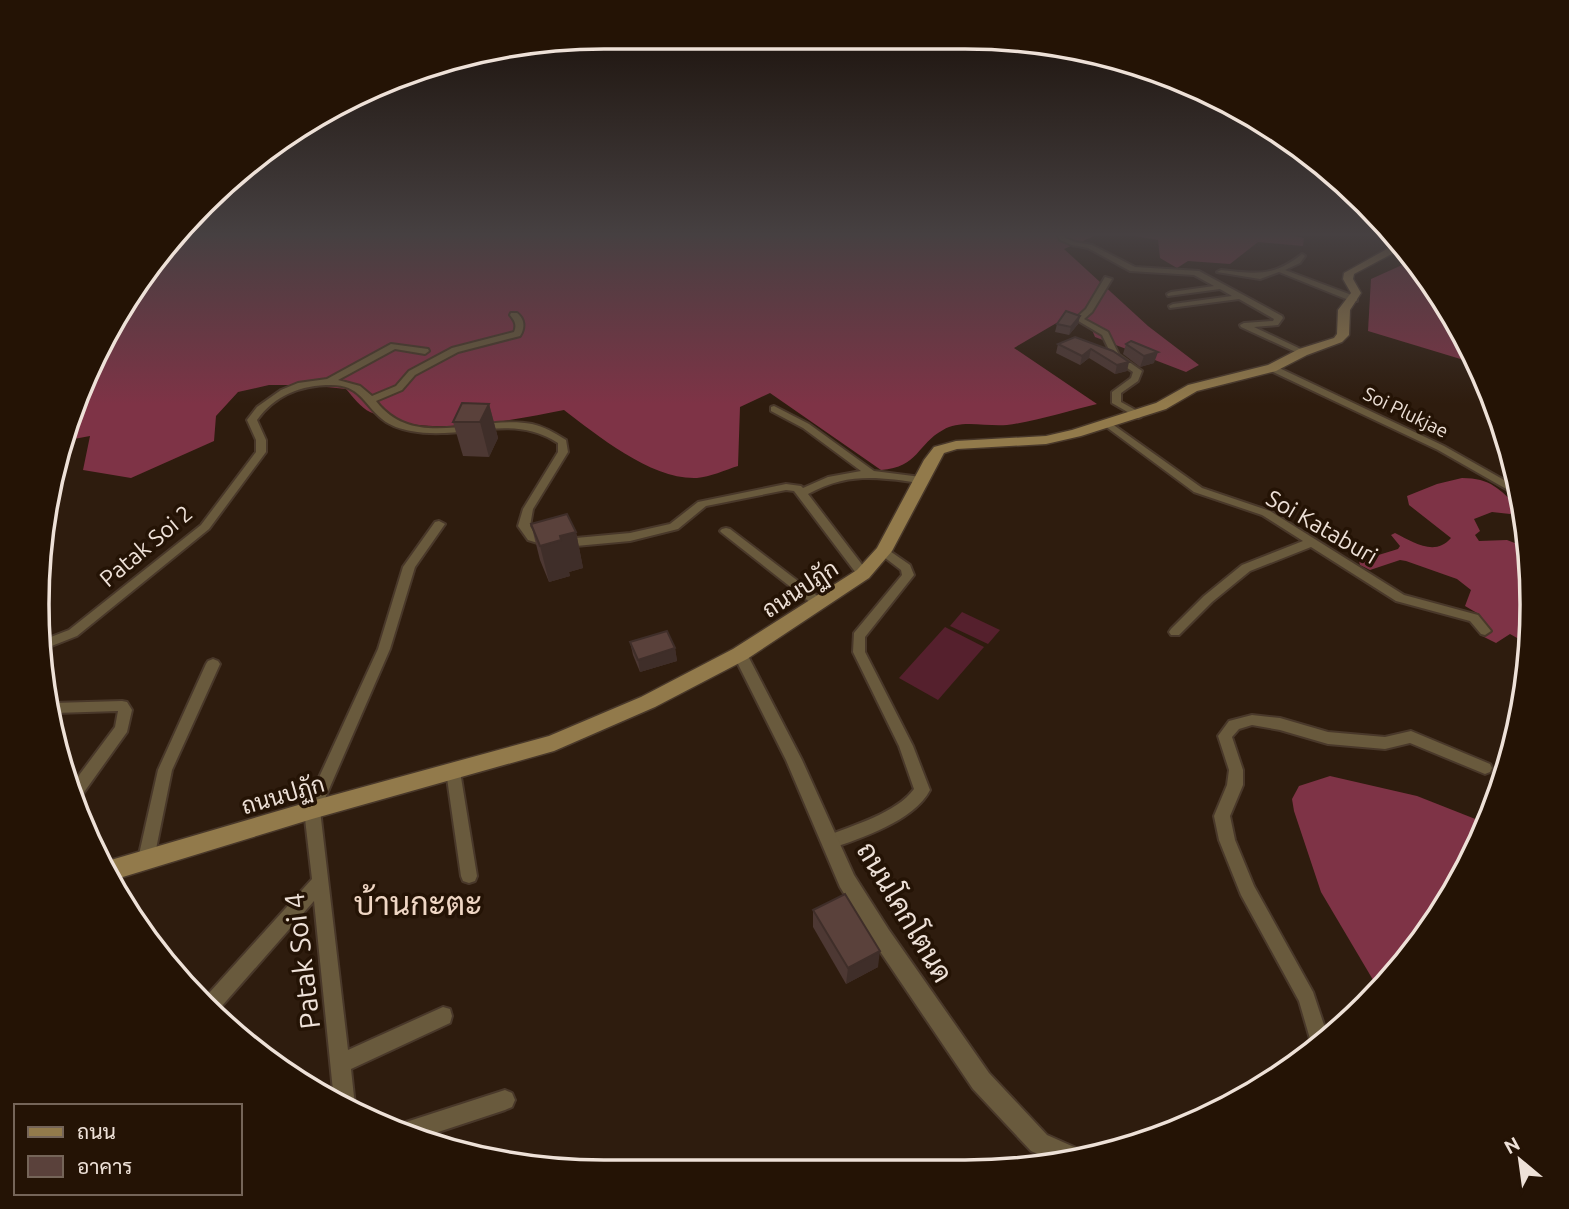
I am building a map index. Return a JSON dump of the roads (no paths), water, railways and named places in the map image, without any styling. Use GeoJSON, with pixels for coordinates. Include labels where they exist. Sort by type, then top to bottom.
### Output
{"type":"FeatureCollection","features":[{"type":"Feature","properties":{"kind":"main road","name":"ถนนปฏัก"},"geometry":{"type":"LineString","coordinates":[[116,869],[312,810],[554,743],[648,702],[740,654],[863,574],[884,551],[920,480],[939,450],[956,445],[1046,440],[1138,415],[1193,388],[1272,368],[1303,352],[1338,340],[1343,335],[1344,310],[1354,299],[1355,291]]}},
{"type":"Feature","properties":{"kind":"street"},"geometry":{"type":"LineString","coordinates":[[1100,291],[1089,310],[1079,319],[1105,334],[1116,356],[1138,371],[1135,379],[1116,393],[1117,403],[1138,415]]}},
{"type":"Feature","properties":{"kind":"street"},"geometry":{"type":"LineString","coordinates":[[1171,295],[1193,291]]}},
{"type":"Feature","properties":{"kind":"street"},"geometry":{"type":"LineString","coordinates":[[1228,291],[1279,318],[1275,323],[1244,325],[1303,352]]}},
{"type":"Feature","properties":{"kind":"street"},"geometry":{"type":"LineString","coordinates":[[1335,291],[1354,299]]}},
{"type":"Feature","properties":{"kind":"street"},"geometry":{"type":"LineString","coordinates":[[1173,306],[1238,297]]}},
{"type":"Feature","properties":{"kind":"street"},"geometry":{"type":"LineString","coordinates":[[370,400],[399,388],[412,373],[455,350],[517,334],[520,328],[518,318],[514,315]]}},
{"type":"Feature","properties":{"kind":"street"},"geometry":{"type":"LineString","coordinates":[[327,383],[394,346],[425,351]]}},
{"type":"Feature","properties":{"kind":"street","name":"Soi Plukjae"},"geometry":{"type":"LineString","coordinates":[[1272,368],[1441,448],[1507,487]]}},
{"type":"Feature","properties":{"kind":"street","name":"Patak Soi 2"},"geometry":{"type":"LineString","coordinates":[[50,642],[73,633],[205,527],[261,452],[261,440],[252,420],[258,408],[279,393],[307,384],[327,383],[356,388],[388,420],[401,427],[426,431],[516,424],[555,435],[563,442],[563,452],[528,509],[524,526],[532,538],[554,544],[629,537],[674,527],[702,504],[730,496],[786,487],[797,488],[802,493]]}},
{"type":"Feature","properties":{"kind":"street"},"geometry":{"type":"LineString","coordinates":[[774,409],[806,426],[870,473]]}},
{"type":"Feature","properties":{"kind":"street","name":"Soi Kataburi"},"geometry":{"type":"LineString","coordinates":[[1108,424],[1198,490],[1266,513],[1400,598],[1474,618],[1485,631]]}},
{"type":"Feature","properties":{"kind":"street"},"geometry":{"type":"LineString","coordinates":[[863,574],[802,493],[821,481],[870,473],[920,480]]}},
{"type":"Feature","properties":{"kind":"street"},"geometry":{"type":"LineString","coordinates":[[312,810],[384,649],[409,567],[439,524]]}},
{"type":"Feature","properties":{"kind":"street"},"geometry":{"type":"LineString","coordinates":[[726,531],[820,604]]}},
{"type":"Feature","properties":{"kind":"street"},"geometry":{"type":"LineString","coordinates":[[1175,632],[1208,598],[1246,568],[1312,542]]}},
{"type":"Feature","properties":{"kind":"street"},"geometry":{"type":"LineString","coordinates":[[830,842],[906,807],[919,797],[922,790],[906,746],[859,652],[859,636],[908,575],[906,568],[884,551]]}},
{"type":"Feature","properties":{"kind":"street","name":"ถนนโคกโตนด"},"geometry":{"type":"LineString","coordinates":[[740,654],[794,760],[847,881],[981,1081],[1039,1143],[1058,1152]]}},
{"type":"Feature","properties":{"kind":"street"},"geometry":{"type":"LineString","coordinates":[[146,859],[165,770],[213,664]]}},
{"type":"Feature","properties":{"kind":"street"},"geometry":{"type":"LineString","coordinates":[[59,708],[122,706],[125,710],[122,728],[79,787]]}},
{"type":"Feature","properties":{"kind":"street"},"geometry":{"type":"LineString","coordinates":[[1318,1033],[1307,998],[1270,927],[1247,890],[1227,839],[1222,816],[1236,785],[1236,770],[1224,736],[1234,725],[1252,720],[1280,724],[1328,738],[1385,743],[1411,737],[1485,768]]}},
{"type":"Feature","properties":{"kind":"street"},"geometry":{"type":"LineString","coordinates":[[453,771],[469,876]]}},
{"type":"Feature","properties":{"kind":"street","name":"Patak Soi 4"},"geometry":{"type":"LineString","coordinates":[[312,810],[344,1095]]}},
{"type":"Feature","properties":{"kind":"street"},"geometry":{"type":"LineString","coordinates":[[215,1000],[319,883]]}},
{"type":"Feature","properties":{"kind":"street"},"geometry":{"type":"LineString","coordinates":[[340,1063],[443,1016]]}},
{"type":"Feature","properties":{"kind":"street"},"geometry":{"type":"LineString","coordinates":[[419,1128],[505,1101]]}},
{"type":"Feature","properties":{"kind":"district","name":"บ้านกะตะ"},"geometry":{"type":"Point","coordinates":[418,904]}}]}
